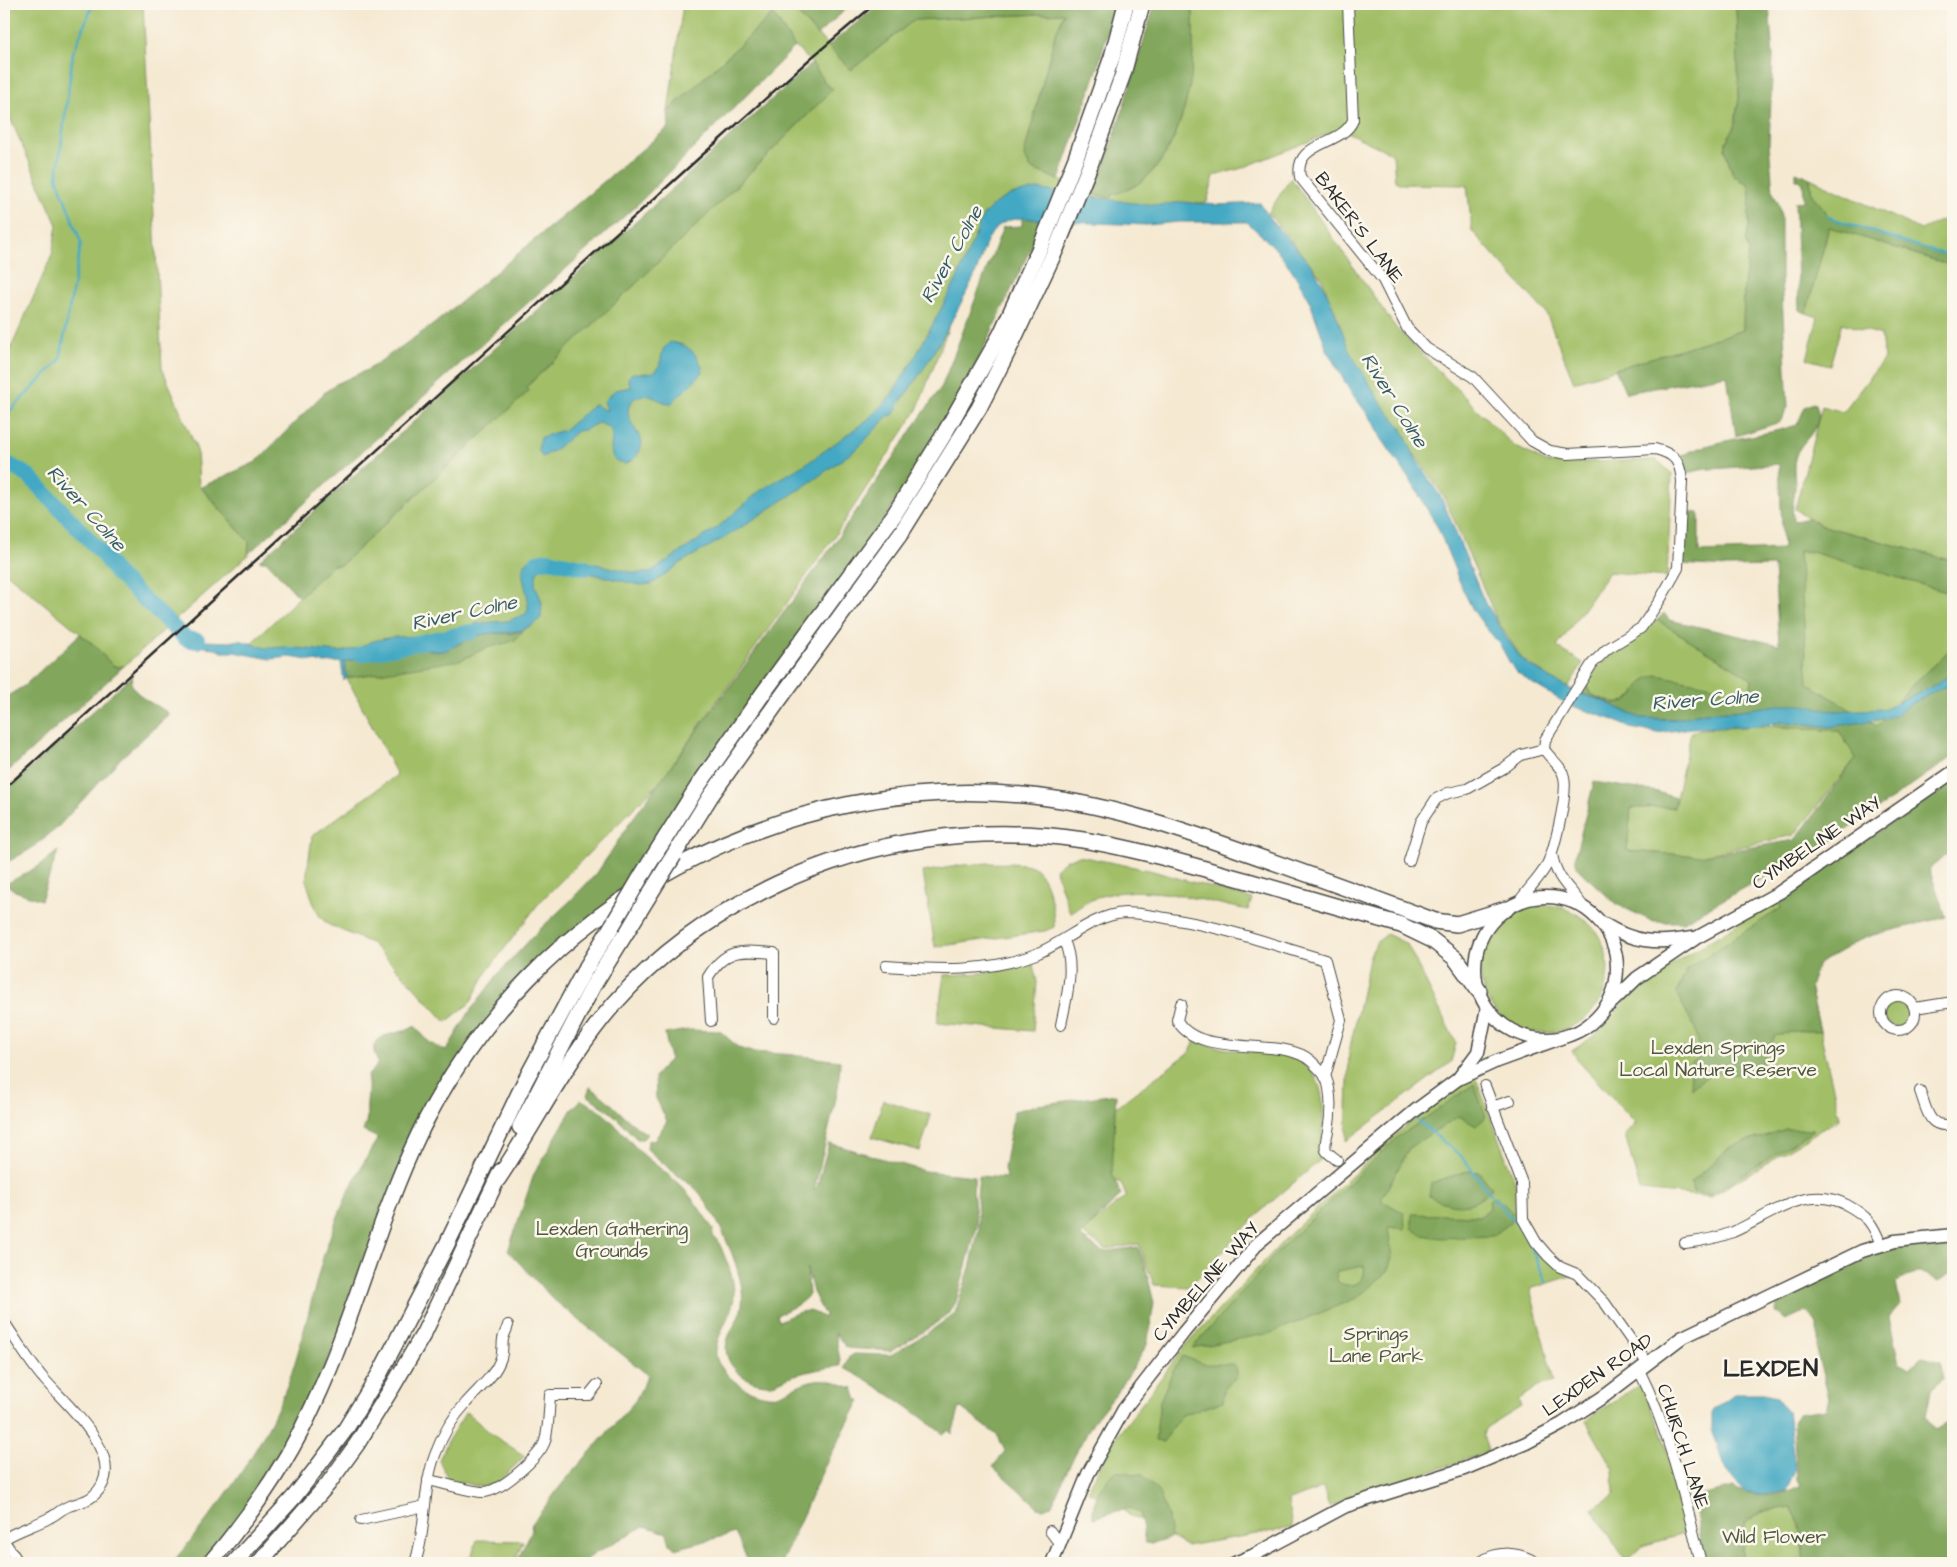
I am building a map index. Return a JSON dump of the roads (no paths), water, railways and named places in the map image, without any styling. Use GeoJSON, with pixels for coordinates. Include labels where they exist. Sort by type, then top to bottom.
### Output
{"type":"FeatureCollection","features":[{"type":"Feature","properties":{"kind":"highway"},"geometry":{"type":"LineString","coordinates":[[234,1563],[300,1491],[345,1430],[380,1373],[447,1244],[530,1073],[583,973],[678,816],[730,740],[894,515],[943,436],[1001,334],[1042,243],[1076,158],[1112,57],[1126,4]]}},
{"type":"Feature","properties":{"kind":"highway"},"geometry":{"type":"LineString","coordinates":[[259,1563],[328,1484],[377,1413],[424,1333],[498,1179],[508,1152],[593,986],[710,797],[778,700],[900,534],[979,408],[1056,249],[1090,165],[1123,74],[1142,4]]}},
{"type":"Feature","properties":{"kind":"highway"},"geometry":{"type":"LineString","coordinates":[[210,1563],[262,1496],[293,1445],[314,1405],[342,1338],[407,1161],[434,1107],[464,1058],[504,1005],[549,958],[593,921],[652,880],[688,859],[786,820],[862,802],[901,796],[943,793],[1013,794],[1075,802],[1160,823],[1435,921],[1457,924],[1512,905]]}},
{"type":"Feature","properties":{"kind":"highway"},"geometry":{"type":"LineString","coordinates":[[498,1179],[584,1041],[616,1002],[660,959],[713,919],[764,890],[831,861],[896,844],[962,835],[1026,834],[1082,840],[1169,859],[1401,925],[1432,940],[1454,958],[1479,991]]}},
{"type":"Feature","properties":{"kind":"main road","name":"CYMBELINE WAY"},"geometry":{"type":"LineString","coordinates":[[1604,1010],[1637,978],[1696,938],[1780,892],[1953,772]]}},
{"type":"Feature","properties":{"kind":"main road"},"geometry":{"type":"LineString","coordinates":[[1537,897],[1565,899],[1584,908],[1600,921],[1610,935],[1618,968],[1612,994],[1604,1010],[1588,1025],[1569,1035],[1543,1039],[1518,1034],[1500,1022],[1487,1008],[1479,991],[1475,976],[1477,949],[1482,935],[1490,924],[1512,905],[1537,897]]}},
{"type":"Feature","properties":{"kind":"main road","name":"CYMBELINE WAY"},"geometry":{"type":"LineString","coordinates":[[1600,921],[1630,938],[1649,942],[1696,938]]}},
{"type":"Feature","properties":{"kind":"main road","name":"CYMBELINE WAY"},"geometry":{"type":"LineString","coordinates":[[1458,1079],[1478,1052],[1487,1008]]}},
{"type":"Feature","properties":{"kind":"main road","name":"CYMBELINE WAY"},"geometry":{"type":"LineString","coordinates":[[1052,1563],[1088,1474],[1124,1409],[1184,1332],[1258,1243],[1388,1133],[1458,1079],[1497,1061],[1569,1035]]}},
{"type":"Feature","properties":{"kind":"main road","name":"LEXDEN ROAD"},"geometry":{"type":"LineString","coordinates":[[1235,1563],[1253,1560],[1346,1506],[1464,1469],[1526,1443],[1581,1412],[1681,1338],[1862,1251],[1881,1244],[1920,1238],[1953,1236]]}},
{"type":"Feature","properties":{"kind":"street","name":"BAKER'S LANE"},"geometry":{"type":"LineString","coordinates":[[1348,4],[1353,120],[1346,132],[1306,153],[1301,160],[1300,177],[1383,280],[1407,328],[1426,348],[1473,377],[1532,441],[1550,451],[1568,454],[1655,449],[1668,452],[1680,468],[1682,481],[1678,568],[1642,628],[1607,649],[1592,664],[1545,740],[1544,749]]}},
{"type":"Feature","properties":{"kind":"street"},"geometry":{"type":"LineString","coordinates":[[1409,862],[1420,822],[1436,798],[1467,789],[1504,768],[1521,755],[1544,749],[1564,776],[1564,793],[1552,855],[1541,874],[1512,905]]}},
{"type":"Feature","properties":{"kind":"street"},"geometry":{"type":"LineString","coordinates":[[1552,855],[1554,868],[1559,878],[1576,896],[1584,908]]}},
{"type":"Feature","properties":{"kind":"street"},"geometry":{"type":"LineString","coordinates":[[886,966],[931,969],[990,966],[1021,960],[1064,941],[1096,921],[1125,913],[1143,914],[1209,926],[1325,960],[1341,1020],[1325,1077],[1330,1102],[1329,1128],[1325,1145],[1326,1150],[1337,1160]]}},
{"type":"Feature","properties":{"kind":"street"},"geometry":{"type":"LineString","coordinates":[[1061,1025],[1069,970],[1069,954],[1064,941]]}},
{"type":"Feature","properties":{"kind":"street"},"geometry":{"type":"LineString","coordinates":[[711,1020],[708,977],[730,954],[739,951],[774,953],[774,1018]]}},
{"type":"Feature","properties":{"kind":"street"},"geometry":{"type":"LineString","coordinates":[[1915,1008],[1953,1002]]}},
{"type":"Feature","properties":{"kind":"street"},"geometry":{"type":"LineString","coordinates":[[1181,1004],[1177,1020],[1186,1032],[1193,1036],[1228,1044],[1293,1052],[1309,1060],[1325,1077]]}},
{"type":"Feature","properties":{"kind":"street","name":"CHURCH LANE"},"geometry":{"type":"LineString","coordinates":[[1485,1086],[1522,1182],[1523,1219],[1536,1242],[1548,1256],[1560,1266],[1577,1274],[1604,1303],[1643,1367],[1678,1473],[1701,1563]]}},
{"type":"Feature","properties":{"kind":"street"},"geometry":{"type":"LineString","coordinates":[[1920,1091],[1933,1122],[1938,1125],[1953,1124]]}},
{"type":"Feature","properties":{"kind":"street"},"geometry":{"type":"LineString","coordinates":[[1492,1106],[1510,1101]]}},
{"type":"Feature","properties":{"kind":"street"},"geometry":{"type":"LineString","coordinates":[[1685,1243],[1715,1238],[1733,1232],[1783,1206],[1801,1199],[1818,1197],[1840,1201],[1864,1214],[1875,1229],[1881,1244]]}},
{"type":"Feature","properties":{"kind":"street"},"geometry":{"type":"LineString","coordinates":[[4,1322],[36,1369],[90,1429],[101,1452],[105,1473],[100,1488],[89,1500],[68,1506],[50,1518],[16,1531],[4,1540],[18,1563]]}},
{"type":"Feature","properties":{"kind":"street"},"geometry":{"type":"LineString","coordinates":[[415,1563],[424,1530],[428,1480],[434,1456],[443,1436],[465,1404],[488,1379],[501,1358],[503,1338],[508,1325]]}},
{"type":"Feature","properties":{"kind":"street"},"geometry":{"type":"LineString","coordinates":[[428,1480],[482,1492],[494,1490],[506,1484],[544,1443],[548,1425],[550,1395],[589,1396],[597,1385]]}},
{"type":"Feature","properties":{"kind":"street"},"geometry":{"type":"LineString","coordinates":[[361,1520],[425,1506]]}},
{"type":"Feature","properties":{"kind":"street"},"geometry":{"type":"LineString","coordinates":[[1050,1531],[1059,1543]]}},
{"type":"Feature","properties":{"kind":"street"},"geometry":{"type":"LineString","coordinates":[[1480,1563],[1492,1556],[1503,1553],[1528,1558],[1537,1563]]}},
{"type":"Feature","properties":{"kind":"water"},"geometry":{"type":"Polygon","coordinates":[[[1037,189],[1133,203],[1161,205],[1182,202],[1217,205],[1260,203],[1271,220],[1313,267],[1333,306],[1350,352],[1384,407],[1401,427],[1416,459],[1442,499],[1482,596],[1506,637],[1527,664],[1560,684],[1640,718],[1677,719],[1705,712],[1734,711],[1778,705],[1802,705],[1836,711],[1883,709],[1931,687],[1953,673],[1953,682],[1909,705],[1899,713],[1884,719],[1829,727],[1782,722],[1758,726],[1691,728],[1658,733],[1630,728],[1614,720],[1569,705],[1530,682],[1511,665],[1499,643],[1473,610],[1438,528],[1409,478],[1381,438],[1375,424],[1350,391],[1328,352],[1308,297],[1292,270],[1274,247],[1247,222],[1179,222],[1147,225],[1043,221],[1019,218],[1001,224],[988,239],[966,294],[920,374],[892,416],[889,415],[858,448],[805,486],[726,537],[682,562],[652,584],[639,585],[563,567],[566,557],[635,573],[649,573],[718,527],[761,490],[812,460],[867,420],[890,397],[914,359],[957,279],[984,214],[994,204],[1010,195],[1037,189]]]}},
{"type":"Feature","properties":{"kind":"water"},"geometry":{"type":"Polygon","coordinates":[[[670,342],[681,344],[690,349],[700,362],[703,372],[672,403],[666,403],[643,395],[634,399],[628,410],[629,416],[642,442],[639,453],[635,458],[625,464],[615,461],[611,448],[612,433],[606,426],[598,423],[584,430],[577,431],[555,450],[542,457],[538,449],[541,437],[564,430],[595,404],[607,410],[604,401],[615,390],[631,387],[628,378],[632,373],[648,373],[656,370],[660,363],[663,349],[670,342]]]}},
{"type":"Feature","properties":{"kind":"water"},"geometry":{"type":"Polygon","coordinates":[[[550,554],[560,556],[557,566],[545,565],[537,572],[535,584],[542,602],[541,618],[533,625],[516,631],[473,637],[442,651],[403,647],[380,650],[344,662],[347,678],[344,681],[341,662],[325,663],[290,657],[271,659],[234,652],[222,652],[213,648],[185,644],[173,637],[181,631],[204,641],[229,642],[239,640],[266,648],[285,647],[340,652],[392,637],[418,636],[429,641],[441,641],[458,631],[479,623],[507,621],[526,614],[528,605],[523,570],[526,563],[535,557],[550,554]]]}},
{"type":"Feature","properties":{"kind":"water"},"geometry":{"type":"Polygon","coordinates":[[[1734,1394],[1764,1394],[1776,1397],[1788,1412],[1795,1470],[1786,1491],[1763,1495],[1745,1493],[1724,1467],[1712,1428],[1712,1410],[1734,1394]]]}},
{"type":"Feature","properties":{"kind":"waterway"},"geometry":{"type":"LineString","coordinates":[[4,417],[60,360],[81,243],[57,178],[73,53],[93,4]]}},
{"type":"Feature","properties":{"kind":"waterway"},"geometry":{"type":"LineString","coordinates":[[1828,217],[1932,251],[1953,255]]}},
{"type":"Feature","properties":{"kind":"waterway","name":"River Colne"},"geometry":{"type":"LineString","coordinates":[[4,462],[29,476],[99,550],[117,574],[186,639],[198,641]]}},
{"type":"Feature","properties":{"kind":"waterway","name":"River Colne"},"geometry":{"type":"LineString","coordinates":[[537,562],[549,560],[586,568]]}},
{"type":"Feature","properties":{"kind":"waterway","name":"River Colne"},"geometry":{"type":"LineString","coordinates":[[361,654],[471,632]]}},
{"type":"Feature","properties":{"kind":"waterway"},"geometry":{"type":"LineString","coordinates":[[1418,1121],[1462,1157],[1492,1196],[1524,1232],[1547,1283]]}},
{"type":"Feature","properties":{"kind":"railway"},"geometry":{"type":"LineString","coordinates":[[4,789],[699,158],[811,58],[875,4]]}},
{"type":"Feature","properties":{"kind":"district","name":"LEXDEN"},"geometry":{"type":"Point","coordinates":[1771,1368]}},
{"type":"Feature","properties":{"kind":"park label","name":"Lexden Springs Local Nature Reserve"},"geometry":{"type":"Point","coordinates":[1718,1058]}},
{"type":"Feature","properties":{"kind":"park label","name":"Lexden Gathering Grounds"},"geometry":{"type":"Point","coordinates":[612,1239]}},
{"type":"Feature","properties":{"kind":"park label","name":"Springs Lane Park"},"geometry":{"type":"Point","coordinates":[1376,1344]}},
{"type":"Feature","properties":{"kind":"park label","name":"Wild Flower"},"geometry":{"type":"Point","coordinates":[1774,1536]}}]}
